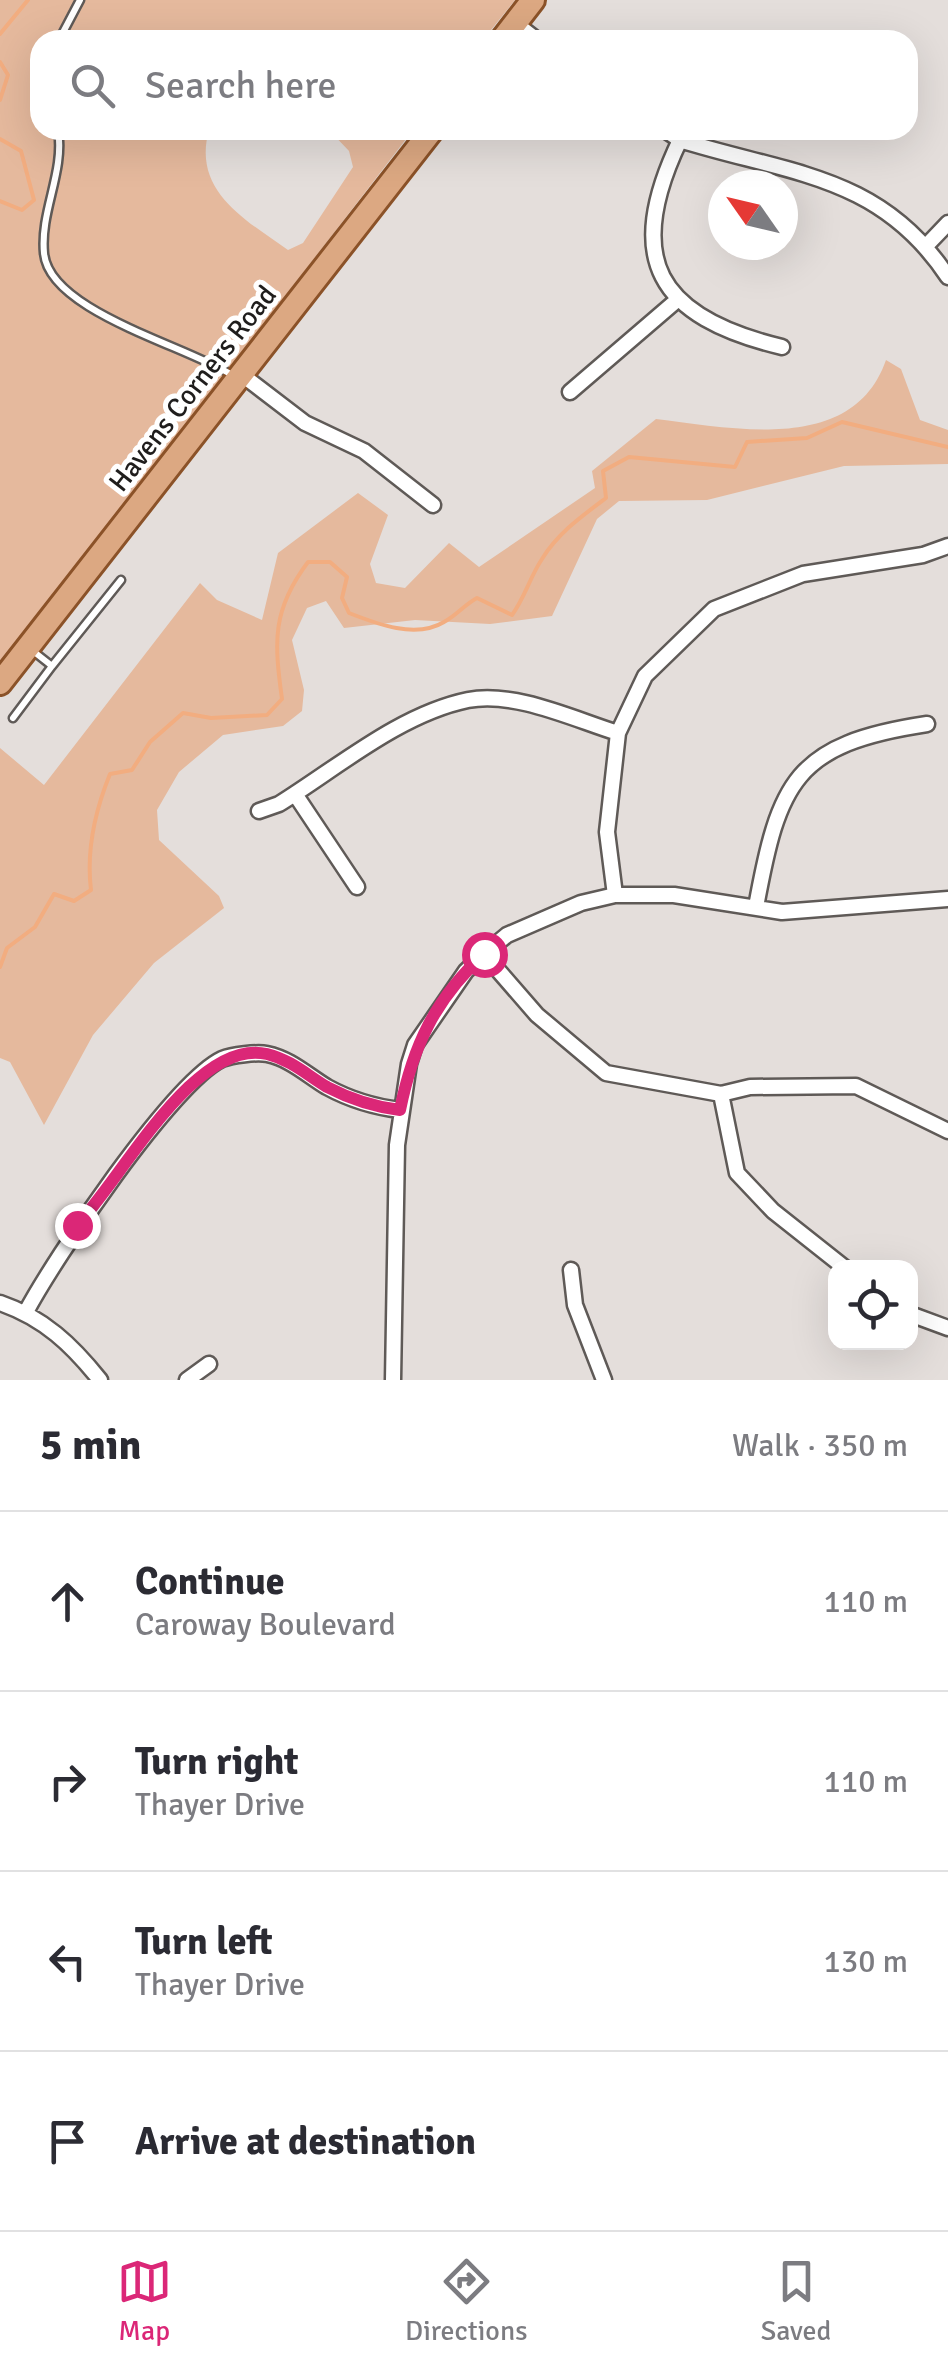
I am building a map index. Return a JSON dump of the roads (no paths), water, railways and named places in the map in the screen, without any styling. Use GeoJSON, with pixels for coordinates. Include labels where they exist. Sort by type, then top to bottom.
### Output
{"type":"FeatureCollection","features":[{"type":"Feature","properties":{"kind":"main road"},"geometry":{"type":"LineString","coordinates":[[510,30],[533,0]]}},
{"type":"Feature","properties":{"kind":"main road","name":"Havens Corners Road"},"geometry":{"type":"LineString","coordinates":[[0,683],[424,140]]}},
{"type":"Feature","properties":{"kind":"street"},"geometry":{"type":"LineString","coordinates":[[782,347],[733,335],[676,300],[650,244],[659,183],[680,140],[864,195],[893,213],[926,245],[948,277]]}},
{"type":"Feature","properties":{"kind":"street"},"geometry":{"type":"LineString","coordinates":[[926,245],[948,223]]}},
{"type":"Feature","properties":{"kind":"street"},"geometry":{"type":"LineString","coordinates":[[570,392],[676,300]]}},
{"type":"Feature","properties":{"kind":"street"},"geometry":{"type":"LineString","coordinates":[[239,376],[305,423],[364,450],[433,505]]}},
{"type":"Feature","properties":{"kind":"street"},"geometry":{"type":"LineString","coordinates":[[614,895],[607,832],[618,733],[646,676],[714,609],[803,574],[923,555],[948,546]]}},
{"type":"Feature","properties":{"kind":"street"},"geometry":{"type":"LineString","coordinates":[[259,811],[295,794],[416,718],[470,700],[528,704],[618,733]]}},
{"type":"Feature","properties":{"kind":"street"},"geometry":{"type":"LineString","coordinates":[[756,907],[769,835],[788,788],[825,751],[873,732],[927,724]]}},
{"type":"Feature","properties":{"kind":"street"},"geometry":{"type":"LineString","coordinates":[[295,794],[357,887]]}},
{"type":"Feature","properties":{"kind":"street"},"geometry":{"type":"LineString","coordinates":[[393,1380],[400,1110],[415,1045],[466,971],[484,954],[507,935],[581,903],[614,895],[674,895],[782,912],[948,900]]}},
{"type":"Feature","properties":{"kind":"street"},"geometry":{"type":"LineString","coordinates":[[484,954],[537,1015],[606,1073],[721,1094],[750,1087],[856,1086],[948,1131]]}},
{"type":"Feature","properties":{"kind":"street"},"geometry":{"type":"LineString","coordinates":[[26,1312],[77,1225],[190,1084],[223,1058],[264,1053],[303,1068],[326,1086],[375,1107],[400,1110]]}},
{"type":"Feature","properties":{"kind":"street"},"geometry":{"type":"LineString","coordinates":[[721,1094],[738,1173],[773,1211],[835,1260]]}},
{"type":"Feature","properties":{"kind":"street"},"geometry":{"type":"LineString","coordinates":[[570,1270],[575,1304],[604,1380]]}},
{"type":"Feature","properties":{"kind":"street"},"geometry":{"type":"LineString","coordinates":[[0,1303],[26,1312],[74,1348],[100,1380]]}},
{"type":"Feature","properties":{"kind":"street"},"geometry":{"type":"LineString","coordinates":[[918,1317],[948,1328]]}},
{"type":"Feature","properties":{"kind":"street"},"geometry":{"type":"LineString","coordinates":[[187,1380],[209,1364]]}},
{"type":"Feature","properties":{"kind":"lane"},"geometry":{"type":"LineString","coordinates":[[64,30],[80,0]]}},
{"type":"Feature","properties":{"kind":"lane"},"geometry":{"type":"LineString","coordinates":[[58,140],[58,161],[44,230],[44,257],[55,280],[87,308],[239,376]]}},
{"type":"Feature","properties":{"kind":"lane"},"geometry":{"type":"LineString","coordinates":[[13,718],[121,580]]}},
{"type":"Feature","properties":{"kind":"lane"},"geometry":{"type":"LineString","coordinates":[[28,647],[52,666]]}},
{"type":"Feature","properties":{"kind":"waterway"},"geometry":{"type":"LineString","coordinates":[[0,34],[28,0]]}},
{"type":"Feature","properties":{"kind":"waterway"},"geometry":{"type":"LineString","coordinates":[[0,62],[8,75],[0,100]]}},
{"type":"Feature","properties":{"kind":"waterway"},"geometry":{"type":"LineString","coordinates":[[0,139],[21,151],[34,200],[22,210],[0,201]]}},
{"type":"Feature","properties":{"kind":"waterway"},"geometry":{"type":"LineString","coordinates":[[0,967],[7,948],[35,927],[54,894],[74,901],[91,890],[93,831],[110,774],[132,770],[150,742],[183,713],[211,718],[267,715],[282,699],[278,627],[288,596],[308,562],[330,562],[347,577],[342,598],[349,613],[384,625],[409,630],[433,627],[477,598],[512,615],[555,541],[606,498],[603,471],[629,457],[735,467],[747,442],[807,438],[842,422],[948,447]]}}]}
